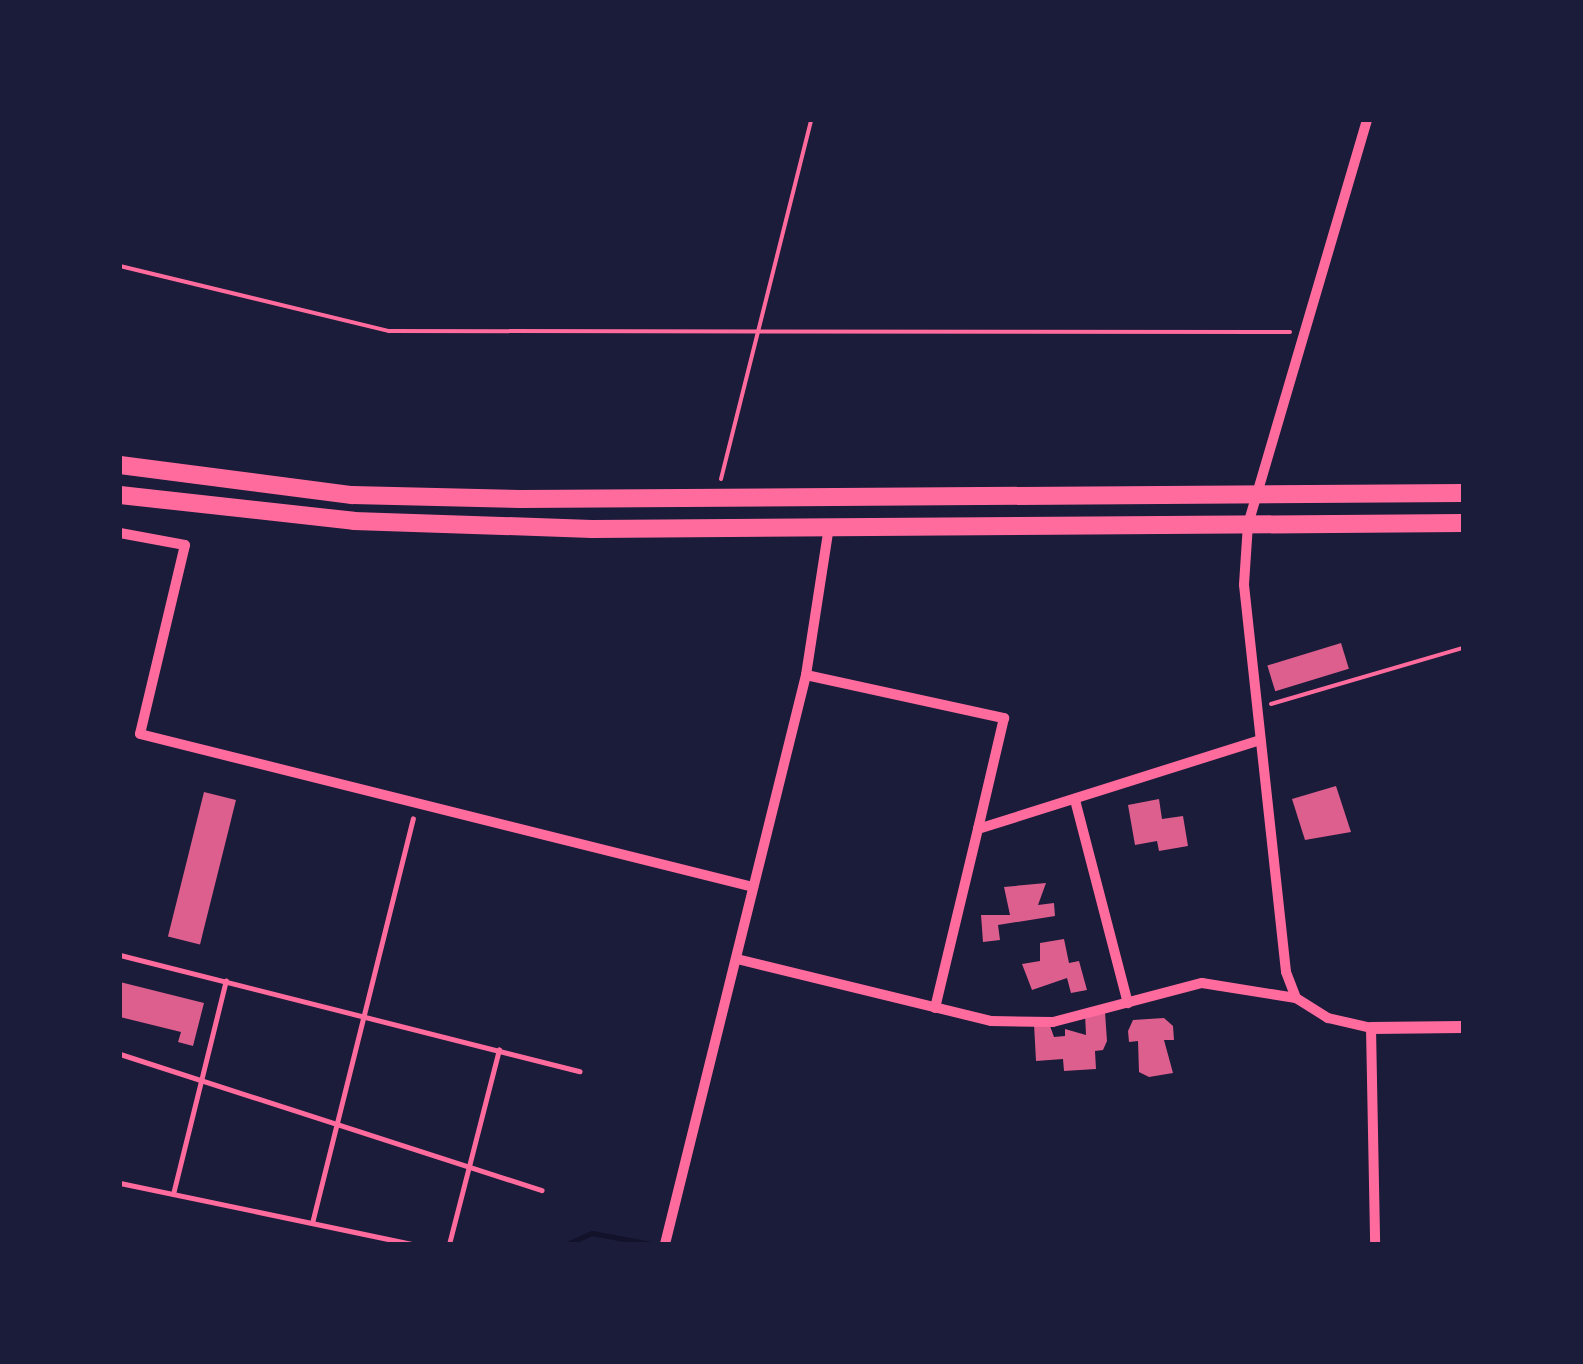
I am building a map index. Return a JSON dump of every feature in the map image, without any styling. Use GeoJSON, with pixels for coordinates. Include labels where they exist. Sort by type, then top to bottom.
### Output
{"type":"FeatureCollection","features":[{"type":"Feature","properties":{"kind":"highway"},"geometry":{"type":"LineString","coordinates":[[120,465],[352,494],[716,498],[1463,492]]}},
{"type":"Feature","properties":{"kind":"highway"},"geometry":{"type":"LineString","coordinates":[[120,495],[248,514],[433,525],[1463,523]]}},
{"type":"Feature","properties":{"kind":"street"},"geometry":{"type":"LineString","coordinates":[[1296,998],[1278,922],[1256,708],[1244,585],[1248,524],[1300,332],[1366,120]]}},
{"type":"Feature","properties":{"kind":"street"},"geometry":{"type":"LineString","coordinates":[[666,1239],[806,675],[829,526]]}},
{"type":"Feature","properties":{"kind":"street"},"geometry":{"type":"LineString","coordinates":[[120,533],[185,544],[140,734],[753,888]]}},
{"type":"Feature","properties":{"kind":"street"},"geometry":{"type":"LineString","coordinates":[[806,675],[1004,718],[935,1008]]}},
{"type":"Feature","properties":{"kind":"street"},"geometry":{"type":"LineString","coordinates":[[978,828],[1260,740]]}},
{"type":"Feature","properties":{"kind":"street"},"geometry":{"type":"LineString","coordinates":[[1075,800],[1128,1003]]}},
{"type":"Feature","properties":{"kind":"street"},"geometry":{"type":"LineString","coordinates":[[737,959],[990,1022],[1053,1022],[1202,983],[1296,998],[1328,1018],[1371,1028],[1463,1026]]}},
{"type":"Feature","properties":{"kind":"street"},"geometry":{"type":"LineString","coordinates":[[1371,1028],[1375,1244]]}},
{"type":"Feature","properties":{"kind":"lane"},"geometry":{"type":"LineString","coordinates":[[312,1223],[413,818]]}},
{"type":"Feature","properties":{"kind":"lane"},"geometry":{"type":"LineString","coordinates":[[120,955],[580,1072]]}},
{"type":"Feature","properties":{"kind":"lane"},"geometry":{"type":"LineString","coordinates":[[173,1194],[226,980]]}},
{"type":"Feature","properties":{"kind":"lane"},"geometry":{"type":"LineString","coordinates":[[449,1244],[499,1049]]}},
{"type":"Feature","properties":{"kind":"lane"},"geometry":{"type":"LineString","coordinates":[[120,1054],[542,1190]]}},
{"type":"Feature","properties":{"kind":"lane"},"geometry":{"type":"LineString","coordinates":[[120,1183],[412,1244]]}},
{"type":"Feature","properties":{"kind":"path"},"geometry":{"type":"LineString","coordinates":[[716,498],[811,120]]}},
{"type":"Feature","properties":{"kind":"path"},"geometry":{"type":"LineString","coordinates":[[120,266],[389,332],[1300,332]]}},
{"type":"Feature","properties":{"kind":"path"},"geometry":{"type":"LineString","coordinates":[[1256,708],[1463,648]]}},
{"type":"Feature","properties":{"kind":"building"},"geometry":{"type":"Polygon","coordinates":[[[1341,643],[1349,669],[1275,691],[1267,666],[1341,643]]]}},
{"type":"Feature","properties":{"kind":"building"},"geometry":{"type":"Polygon","coordinates":[[[1336,786],[1351,832],[1305,840],[1292,799],[1336,786]]]}},
{"type":"Feature","properties":{"kind":"building"},"geometry":{"type":"Polygon","coordinates":[[[204,792],[236,800],[200,945],[168,937],[204,792]]]}},
{"type":"Feature","properties":{"kind":"building"},"geometry":{"type":"Polygon","coordinates":[[[1159,799],[1162,819],[1183,816],[1188,846],[1159,851],[1157,841],[1135,845],[1128,805],[1159,799]]]}},
{"type":"Feature","properties":{"kind":"building"},"geometry":{"type":"Polygon","coordinates":[[[1046,883],[1038,905],[1054,903],[1055,916],[998,925],[1000,940],[983,942],[981,915],[1010,915],[1004,887],[1046,883]]]}},
{"type":"Feature","properties":{"kind":"building"},"geometry":{"type":"Polygon","coordinates":[[[1064,939],[1069,963],[1079,961],[1087,990],[1071,993],[1067,978],[1032,990],[1022,964],[1040,961],[1040,943],[1064,939]]]}},
{"type":"Feature","properties":{"kind":"building"},"geometry":{"type":"Polygon","coordinates":[[[120,982],[204,1003],[193,1046],[178,1042],[181,1032],[120,1017],[120,982]]]}},
{"type":"Feature","properties":{"kind":"building"},"geometry":{"type":"Polygon","coordinates":[[[1105,1012],[1107,1041],[1103,1050],[1095,1051],[1096,1069],[1064,1071],[1063,1059],[1036,1061],[1034,1024],[1049,1023],[1054,1037],[1065,1036],[1065,1029],[1086,1035],[1085,1014],[1105,1012]]]}},
{"type":"Feature","properties":{"kind":"building"},"geometry":{"type":"Polygon","coordinates":[[[1164,1018],[1173,1026],[1174,1040],[1164,1040],[1173,1073],[1149,1077],[1139,1072],[1138,1041],[1129,1042],[1128,1031],[1133,1020],[1164,1018]]]}},
{"type":"Feature","properties":{"kind":"waterway"},"geometry":{"type":"LineString","coordinates":[[567,1244],[592,1233],[651,1244]]}}]}
